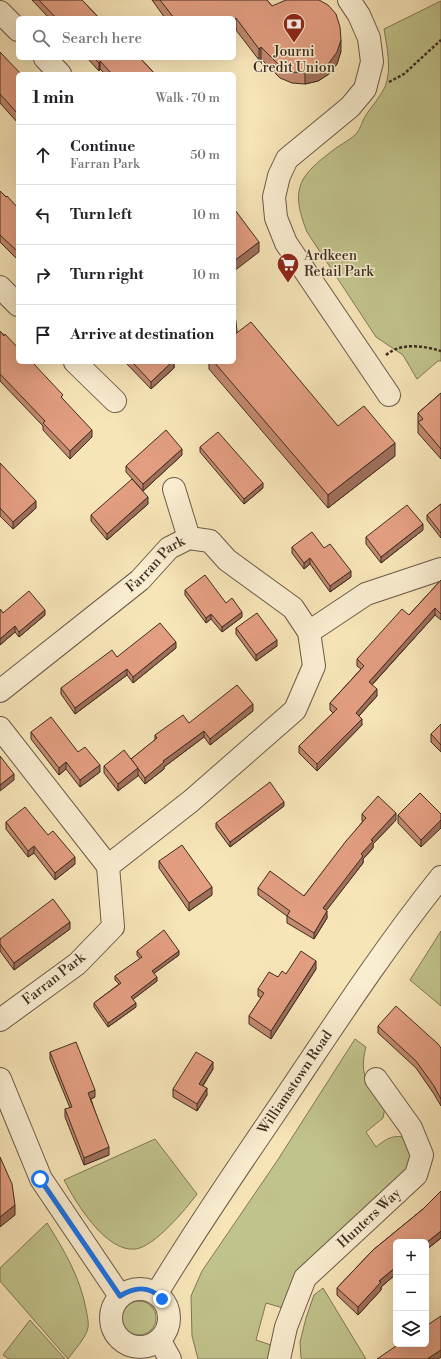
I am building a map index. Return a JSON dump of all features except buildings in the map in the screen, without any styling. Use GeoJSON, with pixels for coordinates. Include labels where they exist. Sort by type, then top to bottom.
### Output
{"type":"FeatureCollection","features":[{"type":"Feature","properties":{"kind":"street"},"geometry":{"type":"LineString","coordinates":[[349,0],[359,15],[369,38],[372,62],[365,90],[350,107],[287,159],[279,176],[274,197],[276,218],[286,243],[389,394]]}},
{"type":"Feature","properties":{"kind":"street"},"geometry":{"type":"LineString","coordinates":[[0,12],[16,28]]}},
{"type":"Feature","properties":{"kind":"street"},"geometry":{"type":"LineString","coordinates":[[47,60],[58,72]]}},
{"type":"Feature","properties":{"kind":"street"},"geometry":{"type":"LineString","coordinates":[[0,287],[16,303]]}},
{"type":"Feature","properties":{"kind":"street"},"geometry":{"type":"LineString","coordinates":[[77,364],[115,402]]}},
{"type":"Feature","properties":{"kind":"street"},"geometry":{"type":"LineString","coordinates":[[174,489],[189,538]]}},
{"type":"Feature","properties":{"kind":"street","name":"Farran Park"},"geometry":{"type":"LineString","coordinates":[[0,691],[140,580],[169,548],[189,538],[210,541],[228,560],[293,608],[310,632],[314,666],[295,710],[191,801],[108,866],[113,927],[77,964],[0,1020]]}},
{"type":"Feature","properties":{"kind":"street"},"geometry":{"type":"LineString","coordinates":[[310,632],[366,594],[441,569]]}},
{"type":"Feature","properties":{"kind":"street"},"geometry":{"type":"LineString","coordinates":[[0,728],[108,866]]}},
{"type":"Feature","properties":{"kind":"street","name":"Williamstown Road"},"geometry":{"type":"LineString","coordinates":[[157,1293],[198,1228],[299,1076],[392,941],[441,876]]}},
{"type":"Feature","properties":{"kind":"street"},"geometry":{"type":"LineString","coordinates":[[0,1079],[40,1179],[120,1296]]}},
{"type":"Feature","properties":{"kind":"street","name":"Hunters Way"},"geometry":{"type":"LineString","coordinates":[[279,1359],[286,1327],[305,1278],[416,1175],[422,1156],[411,1128],[376,1079]]}},
{"type":"Feature","properties":{"kind":"street"},"geometry":{"type":"LineString","coordinates":[[139,1288],[157,1293],[167,1305],[170,1315],[169,1326],[165,1335],[165,1350],[151,1346],[122,1352],[119,1339],[113,1330],[110,1320],[112,1310],[120,1296],[128,1291],[139,1288]]}},
{"type":"Feature","properties":{"kind":"path"},"geometry":{"type":"LineString","coordinates":[[365,90],[389,82],[404,74],[441,40]]}},
{"type":"Feature","properties":{"kind":"path"},"geometry":{"type":"LineString","coordinates":[[371,369],[389,353],[407,346],[423,346],[441,351]]}},
{"type":"Feature","properties":{"kind":"green space"},"geometry":{"type":"Polygon","coordinates":[[[441,1],[441,361],[438,361],[417,379],[403,355],[376,337],[307,232],[299,204],[299,193],[301,183],[314,166],[358,132],[365,117],[385,87],[389,66],[384,29],[441,1]]]}},
{"type":"Feature","properties":{"kind":"green space"},"geometry":{"type":"Polygon","coordinates":[[[441,931],[441,1006],[410,980],[441,931]]]}},
{"type":"Feature","properties":{"kind":"green space"},"geometry":{"type":"Polygon","coordinates":[[[355,1039],[366,1047],[363,1066],[366,1080],[385,1107],[383,1118],[366,1132],[376,1147],[389,1138],[404,1137],[413,1150],[413,1163],[283,1308],[266,1303],[256,1340],[274,1346],[268,1359],[198,1359],[192,1336],[191,1296],[202,1271],[277,1161],[355,1039]]]}},
{"type":"Feature","properties":{"kind":"green space"},"geometry":{"type":"Polygon","coordinates":[[[155,1139],[197,1194],[170,1226],[152,1241],[136,1249],[125,1248],[114,1243],[93,1225],[76,1201],[64,1180],[155,1139]]]}},
{"type":"Feature","properties":{"kind":"green space"},"geometry":{"type":"Polygon","coordinates":[[[47,1223],[76,1275],[88,1318],[87,1332],[68,1359],[0,1281],[0,1268],[47,1223]]]}},
{"type":"Feature","properties":{"kind":"green space"},"geometry":{"type":"Polygon","coordinates":[[[323,1288],[366,1359],[301,1358],[300,1342],[306,1318],[314,1295],[323,1288]]]}},
{"type":"Feature","properties":{"kind":"green space"},"geometry":{"type":"Polygon","coordinates":[[[139,1301],[151,1306],[156,1318],[151,1330],[139,1335],[127,1330],[122,1318],[127,1306],[139,1301]]]}},
{"type":"Feature","properties":{"kind":"green space"},"geometry":{"type":"Polygon","coordinates":[[[30,1320],[65,1359],[9,1359],[3,1355],[30,1320]]]}},
{"type":"Feature","properties":{"kind":"place","name":"Journi Credit Union"},"geometry":{"type":"Point","coordinates":[294,44]}},
{"type":"Feature","properties":{"kind":"place","name":"Ardkeen Retail Park"},"geometry":{"type":"Point","coordinates":[288,284]}},
{"type":"Feature","properties":{"kind":"route"},"geometry":{"type":"LineString","coordinates":[[40,1179],[120,1296],[128,1291],[139,1288],[157,1293],[162,1299]]}}]}
